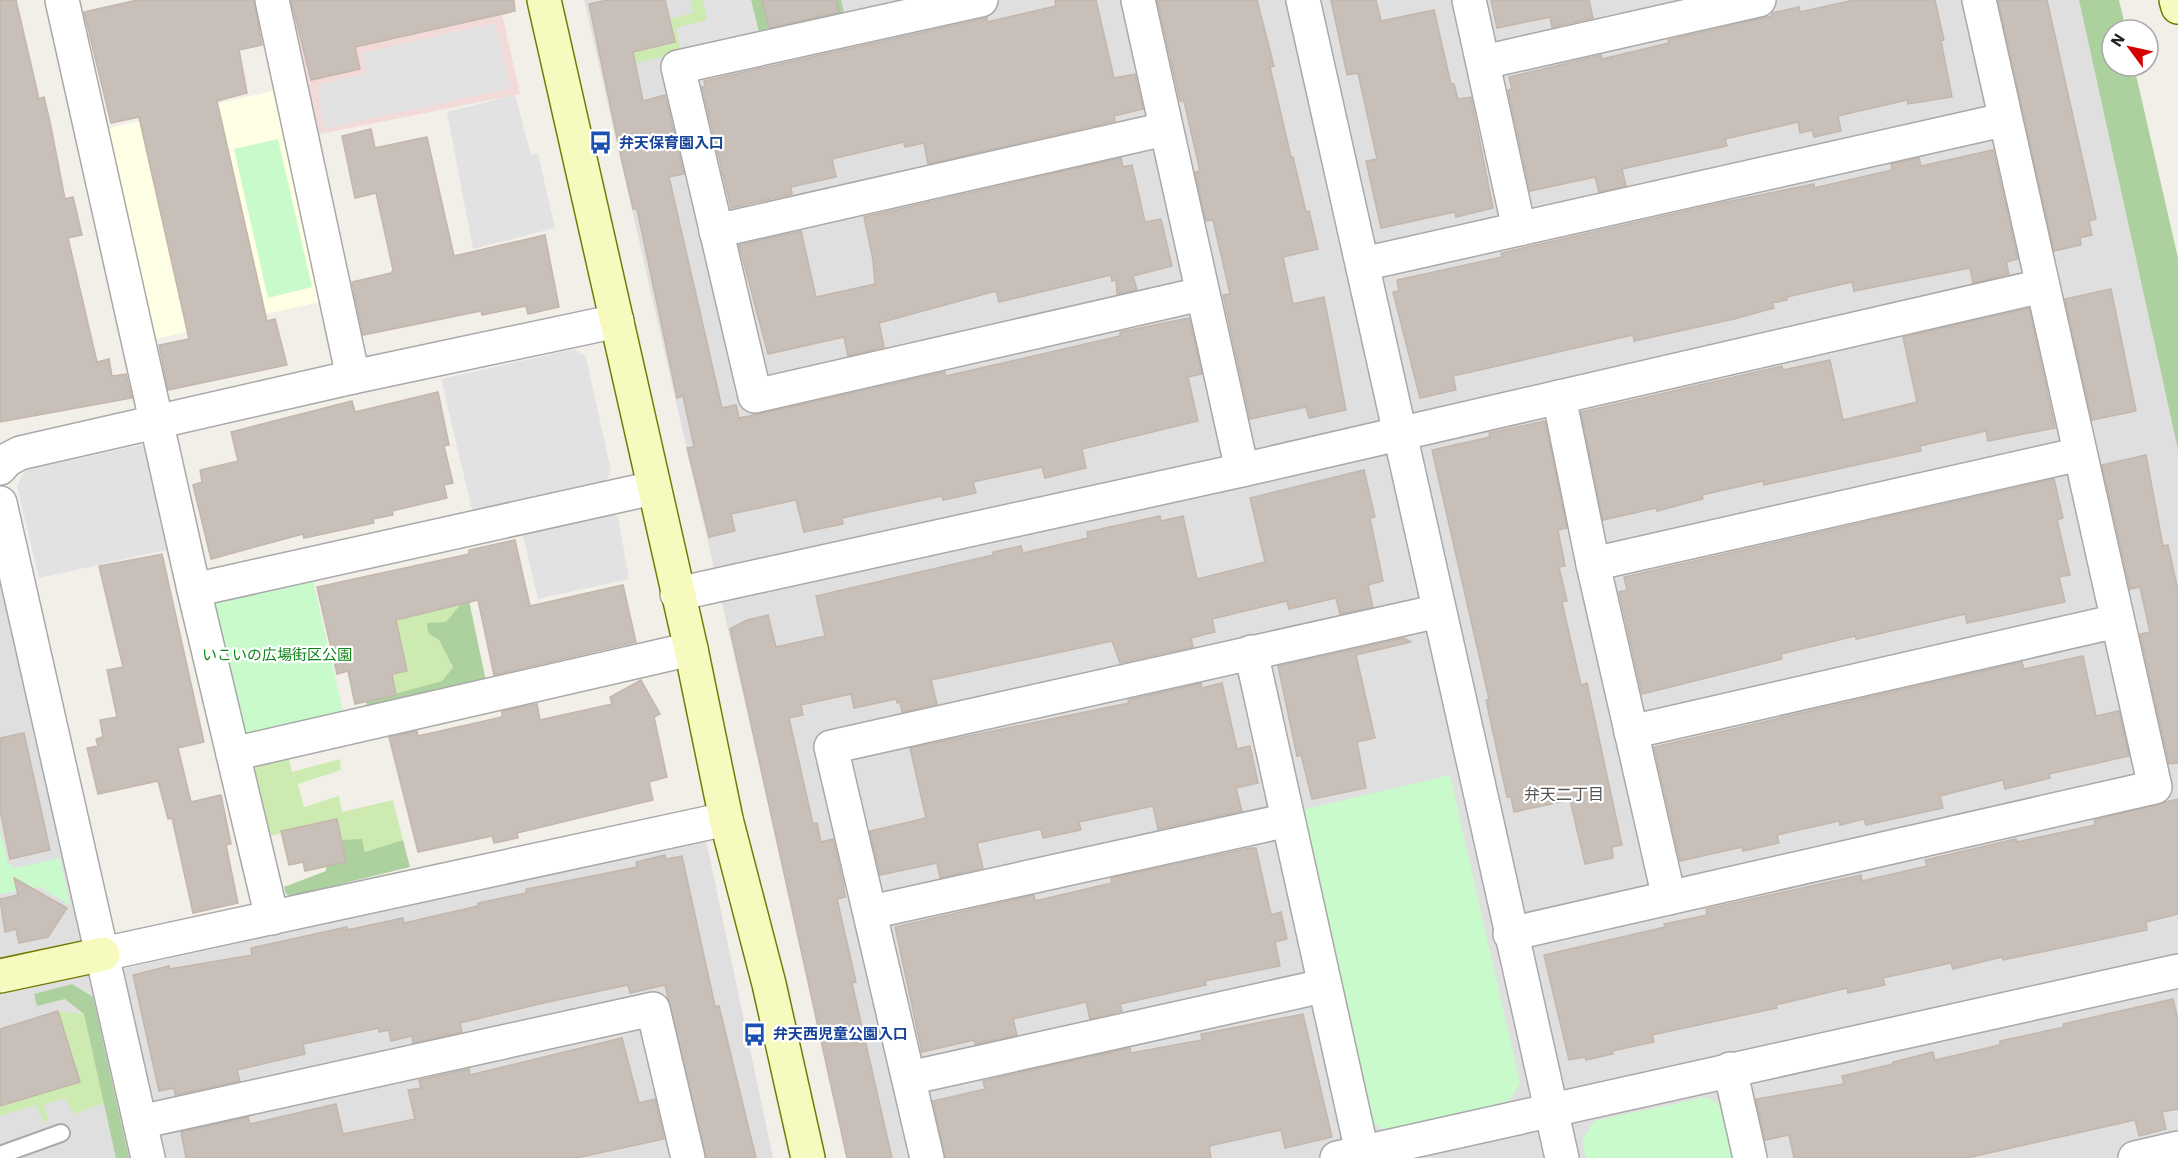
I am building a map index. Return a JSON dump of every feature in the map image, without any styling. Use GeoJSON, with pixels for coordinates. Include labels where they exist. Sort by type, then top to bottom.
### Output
{"type":"FeatureCollection","features":[{"type":"Feature","properties":{"kind":"street"},"geometry":{"type":"LineString","coordinates":[[62,0],[194,590],[272,918]]}},
{"type":"Feature","properties":{"kind":"street"},"geometry":{"type":"LineString","coordinates":[[272,0],[353,377]]}},
{"type":"Feature","properties":{"kind":"street"},"geometry":{"type":"LineString","coordinates":[[544,0],[691,649],[726,819],[769,984],[808,1158]]}},
{"type":"Feature","properties":{"kind":"street"},"geometry":{"type":"LineString","coordinates":[[981,0],[678,68],[755,396],[1201,294]]}},
{"type":"Feature","properties":{"kind":"street"},"geometry":{"type":"LineString","coordinates":[[1138,0],[1201,294],[1242,470]]}},
{"type":"Feature","properties":{"kind":"street"},"geometry":{"type":"LineString","coordinates":[[1304,0],[1510,934],[1562,1158]]}},
{"type":"Feature","properties":{"kind":"street"},"geometry":{"type":"LineString","coordinates":[[1469,0],[1519,229]]}},
{"type":"Feature","properties":{"kind":"street"},"geometry":{"type":"LineString","coordinates":[[1484,62],[1759,0]]}},
{"type":"Feature","properties":{"kind":"street"},"geometry":{"type":"LineString","coordinates":[[1510,934],[2155,787],[1979,0]]}},
{"type":"Feature","properties":{"kind":"street"},"geometry":{"type":"LineString","coordinates":[[2176,0],[2178,7]]}},
{"type":"Feature","properties":{"kind":"street"},"geometry":{"type":"LineString","coordinates":[[1363,264],[2004,120]]}},
{"type":"Feature","properties":{"kind":"street"},"geometry":{"type":"LineString","coordinates":[[716,231],[1165,129]]}},
{"type":"Feature","properties":{"kind":"street"},"geometry":{"type":"LineString","coordinates":[[677,594],[1242,470],[2042,286]]}},
{"type":"Feature","properties":{"kind":"street"},"geometry":{"type":"LineString","coordinates":[[2,460],[20,453],[353,377],[617,321]]}},
{"type":"Feature","properties":{"kind":"street"},"geometry":{"type":"LineString","coordinates":[[1559,397],[1593,564],[1669,898]]}},
{"type":"Feature","properties":{"kind":"street"},"geometry":{"type":"LineString","coordinates":[[1593,564],[2080,454]]}},
{"type":"Feature","properties":{"kind":"street"},"geometry":{"type":"LineString","coordinates":[[194,590],[653,488]]}},
{"type":"Feature","properties":{"kind":"street"},"geometry":{"type":"LineString","coordinates":[[0,503],[8,579],[103,954],[148,1158]]}},
{"type":"Feature","properties":{"kind":"street"},"geometry":{"type":"LineString","coordinates":[[927,1158],[831,747],[1439,611]]}},
{"type":"Feature","properties":{"kind":"street"},"geometry":{"type":"LineString","coordinates":[[1631,732],[2117,621]]}},
{"type":"Feature","properties":{"kind":"street"},"geometry":{"type":"LineString","coordinates":[[233,754],[691,649]]}},
{"type":"Feature","properties":{"kind":"street"},"geometry":{"type":"LineString","coordinates":[[1251,652],[1323,986],[1349,1155],[1553,1112],[1730,1070],[2178,971]]}},
{"type":"Feature","properties":{"kind":"street"},"geometry":{"type":"LineString","coordinates":[[0,976],[726,819]]}},
{"type":"Feature","properties":{"kind":"street"},"geometry":{"type":"LineString","coordinates":[[871,912],[1288,820]]}},
{"type":"Feature","properties":{"kind":"street"},"geometry":{"type":"LineString","coordinates":[[909,1078],[1323,986]]}},
{"type":"Feature","properties":{"kind":"street"},"geometry":{"type":"LineString","coordinates":[[140,1122],[653,1009],[688,1158]]}},
{"type":"Feature","properties":{"kind":"street"},"geometry":{"type":"LineString","coordinates":[[1730,1070],[1750,1158]]}},
{"type":"Feature","properties":{"kind":"street"},"geometry":{"type":"LineString","coordinates":[[2135,1158],[2178,1148]]}},
{"type":"Feature","properties":{"kind":"lane"},"geometry":{"type":"LineString","coordinates":[[0,1155],[61,1133]]}},
{"type":"Feature","properties":{"kind":"shaded area"},"geometry":{"type":"Polygon","coordinates":[[[287,0],[499,0],[520,94],[315,135],[287,0]]]}},
{"type":"Feature","properties":{"kind":"shaded area"},"geometry":{"type":"Polygon","coordinates":[[[584,0],[2079,0],[2178,450],[2178,1158],[849,1158],[584,0]]]}},
{"type":"Feature","properties":{"kind":"shaded area"},"geometry":{"type":"Polygon","coordinates":[[[703,0],[751,0],[759,33],[681,53],[676,28],[707,20],[703,0]]]}},
{"type":"Feature","properties":{"kind":"shaded area"},"geometry":{"type":"Polygon","coordinates":[[[495,23],[511,88],[324,129],[317,85],[366,73],[362,53],[495,23]]]}},
{"type":"Feature","properties":{"kind":"shaded area"},"geometry":{"type":"Polygon","coordinates":[[[273,91],[319,302],[143,342],[97,131],[273,91]]]}},
{"type":"Feature","properties":{"kind":"shaded area"},"geometry":{"type":"Polygon","coordinates":[[[515,95],[531,155],[538,154],[555,228],[473,249],[447,112],[515,95]]]}},
{"type":"Feature","properties":{"kind":"shaded area"},"geometry":{"type":"Polygon","coordinates":[[[574,349],[586,357],[611,471],[605,483],[473,514],[441,379],[574,349]]]}},
{"type":"Feature","properties":{"kind":"shaded area"},"geometry":{"type":"Polygon","coordinates":[[[141,445],[152,452],[175,548],[39,578],[17,486],[25,470],[141,445]]]}},
{"type":"Feature","properties":{"kind":"shaded area"},"geometry":{"type":"Polygon","coordinates":[[[605,510],[618,517],[629,579],[538,599],[522,531],[605,510]]]}},
{"type":"Feature","properties":{"kind":"shaded area"},"geometry":{"type":"Polygon","coordinates":[[[0,568],[90,976],[706,840],[773,1158],[0,1158],[0,568]]]}},
{"type":"Feature","properties":{"kind":"green space"},"geometry":{"type":"Polygon","coordinates":[[[691,0],[703,0],[707,20],[681,53],[604,70],[602,59],[675,42],[669,19],[693,13],[691,0]]]}},
{"type":"Feature","properties":{"kind":"green space"},"geometry":{"type":"Polygon","coordinates":[[[751,0],[841,0],[844,13],[759,33],[751,0]]]}},
{"type":"Feature","properties":{"kind":"green space"},"geometry":{"type":"Polygon","coordinates":[[[2079,0],[2119,0],[2123,18],[2100,18],[2100,78],[2137,78],[2178,258],[2178,450],[2079,0]]]}},
{"type":"Feature","properties":{"kind":"green space"},"geometry":{"type":"Polygon","coordinates":[[[278,139],[312,287],[268,298],[234,149],[278,139]]]}},
{"type":"Feature","properties":{"kind":"green space","name":"いこいの広場街区公園"},"geometry":{"type":"Polygon","coordinates":[[[312,577],[343,711],[241,734],[210,600],[312,577]]]}},
{"type":"Feature","properties":{"kind":"green space"},"geometry":{"type":"Polygon","coordinates":[[[464,577],[486,681],[367,708],[366,702],[442,681],[453,667],[439,640],[428,633],[427,623],[446,622],[460,605],[455,581],[464,577]]]}},
{"type":"Feature","properties":{"kind":"green space"},"geometry":{"type":"Polygon","coordinates":[[[460,605],[446,623],[428,623],[428,633],[439,640],[453,666],[442,681],[396,695],[392,674],[407,670],[395,615],[410,616],[460,605]]]}},
{"type":"Feature","properties":{"kind":"green space"},"geometry":{"type":"Polygon","coordinates":[[[288,754],[292,772],[340,759],[341,770],[298,784],[304,807],[339,796],[342,812],[393,800],[403,840],[365,852],[362,840],[341,840],[336,819],[266,837],[252,774],[261,760],[288,754]]]}},
{"type":"Feature","properties":{"kind":"green space"},"geometry":{"type":"Polygon","coordinates":[[[1450,775],[1520,1083],[1509,1101],[1384,1130],[1370,1121],[1302,810],[1450,775]]]}},
{"type":"Feature","properties":{"kind":"green space"},"geometry":{"type":"Polygon","coordinates":[[[0,830],[8,863],[16,868],[60,858],[70,905],[40,887],[0,894],[0,830]]]}},
{"type":"Feature","properties":{"kind":"green space"},"geometry":{"type":"Polygon","coordinates":[[[362,839],[365,852],[403,840],[410,867],[292,896],[286,894],[284,887],[326,871],[326,866],[346,862],[341,840],[362,839]]]}},
{"type":"Feature","properties":{"kind":"green space"},"geometry":{"type":"Polygon","coordinates":[[[72,984],[93,997],[129,1158],[116,1158],[84,1014],[65,999],[37,1006],[34,994],[72,984]]]}},
{"type":"Feature","properties":{"kind":"green space"},"geometry":{"type":"Polygon","coordinates":[[[58,1011],[84,1014],[104,1103],[74,1114],[65,1098],[44,1105],[48,1120],[45,1123],[35,1105],[0,1116],[0,1106],[80,1082],[58,1011]]]}},
{"type":"Feature","properties":{"kind":"green space"},"geometry":{"type":"Polygon","coordinates":[[[1706,1097],[1725,1107],[1736,1158],[1586,1158],[1582,1140],[1594,1121],[1706,1097]]]}},
{"type":"Feature","properties":{"kind":"building"},"geometry":{"type":"Polygon","coordinates":[[[0,0],[16,0],[39,99],[44,97],[65,199],[73,197],[82,235],[68,238],[97,362],[109,359],[112,376],[126,374],[132,398],[0,422],[0,0]]]}},
{"type":"Feature","properties":{"kind":"building"},"geometry":{"type":"Polygon","coordinates":[[[137,0],[254,0],[262,45],[239,50],[247,93],[217,101],[267,321],[275,319],[287,365],[168,390],[159,345],[189,339],[139,117],[111,123],[84,12],[137,0]]]}},
{"type":"Feature","properties":{"kind":"building"},"geometry":{"type":"Polygon","coordinates":[[[291,0],[514,0],[515,11],[355,47],[360,69],[311,80],[291,0]]]}},
{"type":"Feature","properties":{"kind":"building"},"geometry":{"type":"Polygon","coordinates":[[[607,0],[665,0],[675,42],[633,52],[643,101],[665,95],[684,174],[669,177],[722,408],[736,405],[739,418],[945,372],[946,376],[1120,336],[1120,332],[1189,318],[1202,374],[1188,377],[1198,421],[1082,449],[1086,468],[1045,478],[1042,467],[973,482],[976,493],[943,500],[942,496],[842,518],[843,524],[804,532],[796,500],[731,514],[735,531],[709,537],[687,448],[694,447],[683,396],[677,398],[637,209],[633,209],[589,4],[607,0]]]}},
{"type":"Feature","properties":{"kind":"building"},"geometry":{"type":"Polygon","coordinates":[[[762,0],[836,0],[839,12],[769,28],[762,0]]]}},
{"type":"Feature","properties":{"kind":"building"},"geometry":{"type":"Polygon","coordinates":[[[1055,0],[1096,0],[1114,78],[1135,74],[1143,109],[1114,116],[1115,121],[928,164],[924,143],[905,147],[904,142],[832,159],[836,177],[791,187],[792,194],[731,208],[702,87],[705,86],[704,81],[987,18],[987,22],[1056,6],[1055,0]]]}},
{"type":"Feature","properties":{"kind":"building"},"geometry":{"type":"Polygon","coordinates":[[[1157,0],[1257,0],[1274,66],[1270,67],[1291,157],[1293,157],[1306,212],[1309,211],[1318,249],[1283,257],[1293,304],[1324,297],[1346,410],[1309,418],[1306,407],[1250,419],[1223,295],[1230,294],[1213,220],[1206,221],[1195,172],[1200,171],[1184,101],[1180,101],[1157,0]]]}},
{"type":"Feature","properties":{"kind":"building"},"geometry":{"type":"Polygon","coordinates":[[[1331,0],[1376,0],[1381,21],[1434,10],[1451,84],[1454,84],[1458,99],[1471,97],[1493,208],[1456,217],[1455,212],[1381,228],[1366,161],[1377,159],[1358,73],[1347,75],[1331,0]]]}},
{"type":"Feature","properties":{"kind":"building"},"geometry":{"type":"Polygon","coordinates":[[[1491,0],[1589,0],[1593,18],[1552,27],[1550,17],[1497,28],[1491,0]]]}},
{"type":"Feature","properties":{"kind":"building"},"geometry":{"type":"Polygon","coordinates":[[[1854,0],[1935,0],[1944,40],[1941,41],[1952,97],[1908,104],[1907,100],[1838,116],[1841,131],[1814,137],[1812,130],[1800,133],[1798,122],[1725,139],[1727,146],[1622,169],[1626,186],[1599,192],[1595,177],[1530,191],[1508,90],[1512,89],[1509,77],[1601,55],[1602,59],[1669,43],[1668,40],[1772,16],[1772,13],[1799,7],[1800,12],[1854,0]]]}},
{"type":"Feature","properties":{"kind":"building"},"geometry":{"type":"Polygon","coordinates":[[[1998,0],[2047,0],[2096,219],[2089,221],[2092,235],[2080,238],[2081,245],[2054,251],[1998,0]]]}},
{"type":"Feature","properties":{"kind":"building"},"geometry":{"type":"Polygon","coordinates":[[[371,129],[375,148],[427,137],[454,256],[545,235],[559,307],[528,314],[526,306],[482,315],[481,311],[363,335],[352,282],[391,273],[393,270],[376,193],[355,198],[342,136],[371,129]]]}},
{"type":"Feature","properties":{"kind":"building"},"geometry":{"type":"Polygon","coordinates":[[[1993,150],[2018,259],[2006,262],[2009,274],[1973,283],[1970,268],[1854,291],[1852,282],[1787,297],[1787,300],[1772,303],[1774,308],[1734,319],[1634,341],[1633,335],[1453,376],[1456,390],[1420,398],[1393,292],[1399,291],[1397,280],[1502,257],[1501,253],[1721,203],[1814,184],[1814,188],[1892,170],[1891,164],[1919,158],[1921,166],[1993,150]]]}},
{"type":"Feature","properties":{"kind":"building"},"geometry":{"type":"Polygon","coordinates":[[[1121,158],[1123,167],[1132,165],[1145,222],[1161,219],[1172,266],[1133,276],[1137,290],[1117,294],[1116,280],[1112,281],[1111,275],[999,302],[996,291],[879,323],[884,347],[848,356],[844,337],[768,354],[739,245],[801,231],[816,297],[875,284],[873,260],[864,217],[1121,158]]]}},
{"type":"Feature","properties":{"kind":"building"},"geometry":{"type":"Polygon","coordinates":[[[2111,289],[2136,411],[2092,420],[2065,299],[2111,289]]]}},
{"type":"Feature","properties":{"kind":"building"},"geometry":{"type":"Polygon","coordinates":[[[2029,308],[2055,428],[1988,441],[1986,431],[1920,446],[1921,451],[1764,485],[1763,481],[1702,495],[1703,499],[1657,511],[1656,508],[1603,520],[1581,412],[1782,366],[1783,370],[1830,360],[1843,420],[1917,402],[1903,337],[2029,308]]]}},
{"type":"Feature","properties":{"kind":"building"},"geometry":{"type":"Polygon","coordinates":[[[438,392],[449,445],[444,446],[453,483],[444,485],[447,498],[392,511],[393,515],[373,519],[374,523],[304,538],[303,534],[211,559],[193,485],[202,482],[200,470],[238,461],[231,432],[352,401],[355,412],[438,392]]]}},
{"type":"Feature","properties":{"kind":"building"},"geometry":{"type":"Polygon","coordinates":[[[1545,421],[1567,528],[1558,530],[1565,566],[1559,567],[1567,601],[1562,602],[1581,685],[1587,683],[1622,845],[1612,847],[1613,858],[1585,864],[1570,800],[1514,812],[1511,797],[1507,797],[1486,700],[1489,699],[1432,450],[1490,437],[1489,433],[1545,421]]]}},
{"type":"Feature","properties":{"kind":"building"},"geometry":{"type":"Polygon","coordinates":[[[2146,455],[2163,546],[2168,545],[2178,591],[2178,763],[2169,764],[2140,634],[2150,632],[2140,587],[2130,589],[2102,465],[2146,455]]]}},
{"type":"Feature","properties":{"kind":"building"},"geometry":{"type":"Polygon","coordinates":[[[1364,470],[1375,517],[1370,518],[1383,581],[1368,585],[1373,607],[1340,614],[1336,598],[1289,609],[1287,601],[1212,619],[1215,632],[1191,638],[1193,647],[1120,663],[1112,641],[931,680],[937,704],[902,712],[900,702],[897,703],[896,699],[854,708],[851,694],[801,705],[803,715],[789,718],[813,824],[817,823],[821,842],[833,839],[845,897],[837,899],[856,982],[852,983],[892,1158],[847,1158],[730,629],[747,620],[768,615],[776,647],[825,636],[816,596],[993,555],[993,552],[1021,546],[1023,553],[1088,538],[1087,532],[1160,516],[1161,521],[1183,516],[1197,579],[1265,562],[1250,498],[1364,470]]]}},
{"type":"Feature","properties":{"kind":"building"},"geometry":{"type":"Polygon","coordinates":[[[2054,479],[2063,518],[2057,520],[2070,575],[2059,577],[2065,602],[1967,623],[1965,614],[1856,639],[1855,636],[1781,654],[1782,659],[1642,694],[1619,592],[1627,590],[1624,577],[2054,479]]]}},
{"type":"Feature","properties":{"kind":"building"},"geometry":{"type":"Polygon","coordinates":[[[515,540],[530,606],[623,585],[636,642],[494,675],[478,600],[396,620],[407,671],[392,674],[396,695],[355,704],[348,671],[337,674],[317,587],[469,554],[469,550],[515,540]]]}},
{"type":"Feature","properties":{"kind":"building"},"geometry":{"type":"Polygon","coordinates":[[[162,554],[204,742],[178,748],[191,802],[221,795],[231,844],[226,845],[238,903],[193,913],[172,818],[168,819],[158,781],[98,794],[87,748],[98,746],[96,739],[103,737],[100,720],[117,717],[107,670],[123,667],[99,566],[162,554]]]}},
{"type":"Feature","properties":{"kind":"building"},"geometry":{"type":"Polygon","coordinates":[[[1404,638],[1411,642],[1356,655],[1375,738],[1357,742],[1366,788],[1312,799],[1301,755],[1297,756],[1278,666],[1404,638]]]}},
{"type":"Feature","properties":{"kind":"building"},"geometry":{"type":"Polygon","coordinates":[[[2083,656],[2096,716],[2119,711],[2129,756],[2049,774],[2050,778],[2005,789],[2003,780],[1940,796],[1943,808],[1866,825],[1864,819],[1840,825],[1839,821],[1777,835],[1779,843],[1743,851],[1742,847],[1680,861],[1654,747],[2022,662],[2024,669],[2083,656]]]}},
{"type":"Feature","properties":{"kind":"building"},"geometry":{"type":"Polygon","coordinates":[[[641,680],[660,714],[654,717],[667,777],[649,782],[653,800],[517,833],[518,838],[494,843],[492,836],[418,852],[389,737],[417,731],[418,736],[502,717],[502,711],[537,704],[540,720],[612,704],[610,697],[641,680]]]}},
{"type":"Feature","properties":{"kind":"building"},"geometry":{"type":"Polygon","coordinates":[[[1201,683],[1202,688],[1222,683],[1237,749],[1250,746],[1258,783],[1236,788],[1242,811],[1158,829],[1153,806],[1079,822],[1081,830],[1043,838],[1041,829],[977,843],[983,868],[940,878],[937,863],[880,875],[870,831],[926,818],[910,748],[1129,703],[1128,700],[1201,683]]]}},
{"type":"Feature","properties":{"kind":"building"},"geometry":{"type":"Polygon","coordinates":[[[24,733],[50,850],[10,859],[0,810],[0,738],[24,733]]]}},
{"type":"Feature","properties":{"kind":"building"},"geometry":{"type":"Polygon","coordinates":[[[2178,799],[2178,914],[2146,922],[2147,930],[2003,960],[2002,957],[1953,969],[1951,963],[1883,978],[1885,985],[1848,993],[1847,988],[1776,1005],[1777,1008],[1652,1035],[1654,1042],[1612,1051],[1613,1054],[1586,1060],[1585,1057],[1569,1060],[1544,955],[1665,927],[1664,924],[1707,915],[1706,909],[1861,875],[1862,881],[1927,866],[1925,860],[2016,839],[2017,842],[2095,825],[2094,820],[2178,799]]]}},
{"type":"Feature","properties":{"kind":"building"},"geometry":{"type":"Polygon","coordinates":[[[337,819],[346,862],[305,871],[303,862],[289,865],[281,831],[337,819]]]}},
{"type":"Feature","properties":{"kind":"building"},"geometry":{"type":"Polygon","coordinates":[[[1256,848],[1271,915],[1281,912],[1287,939],[1275,942],[1280,966],[1205,981],[1206,985],[1120,1004],[1122,1011],[1090,1019],[1086,1002],[1013,1019],[1017,1035],[975,1044],[974,1040],[922,1052],[895,927],[1034,895],[1035,901],[1112,883],[1111,878],[1256,848]]]}},
{"type":"Feature","properties":{"kind":"building"},"geometry":{"type":"Polygon","coordinates":[[[665,855],[666,859],[682,856],[715,1006],[719,1006],[756,1158],[706,1158],[665,985],[630,993],[628,985],[548,1002],[460,1023],[462,1032],[413,1043],[412,1036],[391,1041],[389,1030],[379,1032],[379,1028],[303,1044],[305,1054],[237,1070],[240,1081],[175,1095],[174,1088],[159,1091],[133,975],[169,966],[170,969],[252,955],[251,948],[347,927],[347,930],[403,918],[404,923],[526,893],[526,889],[637,867],[636,862],[665,855]]]}},
{"type":"Feature","properties":{"kind":"building"},"geometry":{"type":"Polygon","coordinates":[[[14,878],[67,908],[48,937],[19,943],[16,929],[5,932],[0,899],[18,895],[14,878]]]}},
{"type":"Feature","properties":{"kind":"building"},"geometry":{"type":"Polygon","coordinates":[[[2173,999],[2178,1020],[2178,1109],[2162,1112],[2166,1129],[2139,1136],[2135,1120],[1967,1158],[1794,1158],[1789,1135],[1765,1140],[1756,1099],[1844,1084],[1842,1076],[1893,1064],[1893,1062],[1933,1052],[1935,1060],[2000,1045],[2000,1041],[2064,1027],[2063,1024],[2173,999]]]}},
{"type":"Feature","properties":{"kind":"building"},"geometry":{"type":"Polygon","coordinates":[[[58,1011],[80,1082],[0,1106],[0,1029],[58,1011]]]}},
{"type":"Feature","properties":{"kind":"building"},"geometry":{"type":"Polygon","coordinates":[[[1303,1014],[1332,1137],[1285,1148],[1281,1130],[1209,1146],[1211,1158],[945,1158],[933,1101],[985,1089],[983,1081],[1130,1048],[1131,1053],[1202,1040],[1201,1034],[1303,1014]]]}},
{"type":"Feature","properties":{"kind":"building"},"geometry":{"type":"Polygon","coordinates":[[[622,1038],[639,1103],[655,1099],[664,1139],[576,1158],[186,1158],[181,1132],[248,1117],[250,1124],[336,1104],[343,1134],[415,1119],[408,1090],[421,1088],[419,1080],[469,1069],[470,1075],[622,1038]]]}},
{"type":"Feature","properties":{"kind":"place","name":"弁天保育園入口"},"geometry":{"type":"Point","coordinates":[601,143]}},
{"type":"Feature","properties":{"kind":"place","name":"弁天西児童公園入口"},"geometry":{"type":"Point","coordinates":[755,1034]}},
{"type":"Feature","properties":{"kind":"district","name":"弁天二丁目"},"geometry":{"type":"Point","coordinates":[1564,794]}}]}
